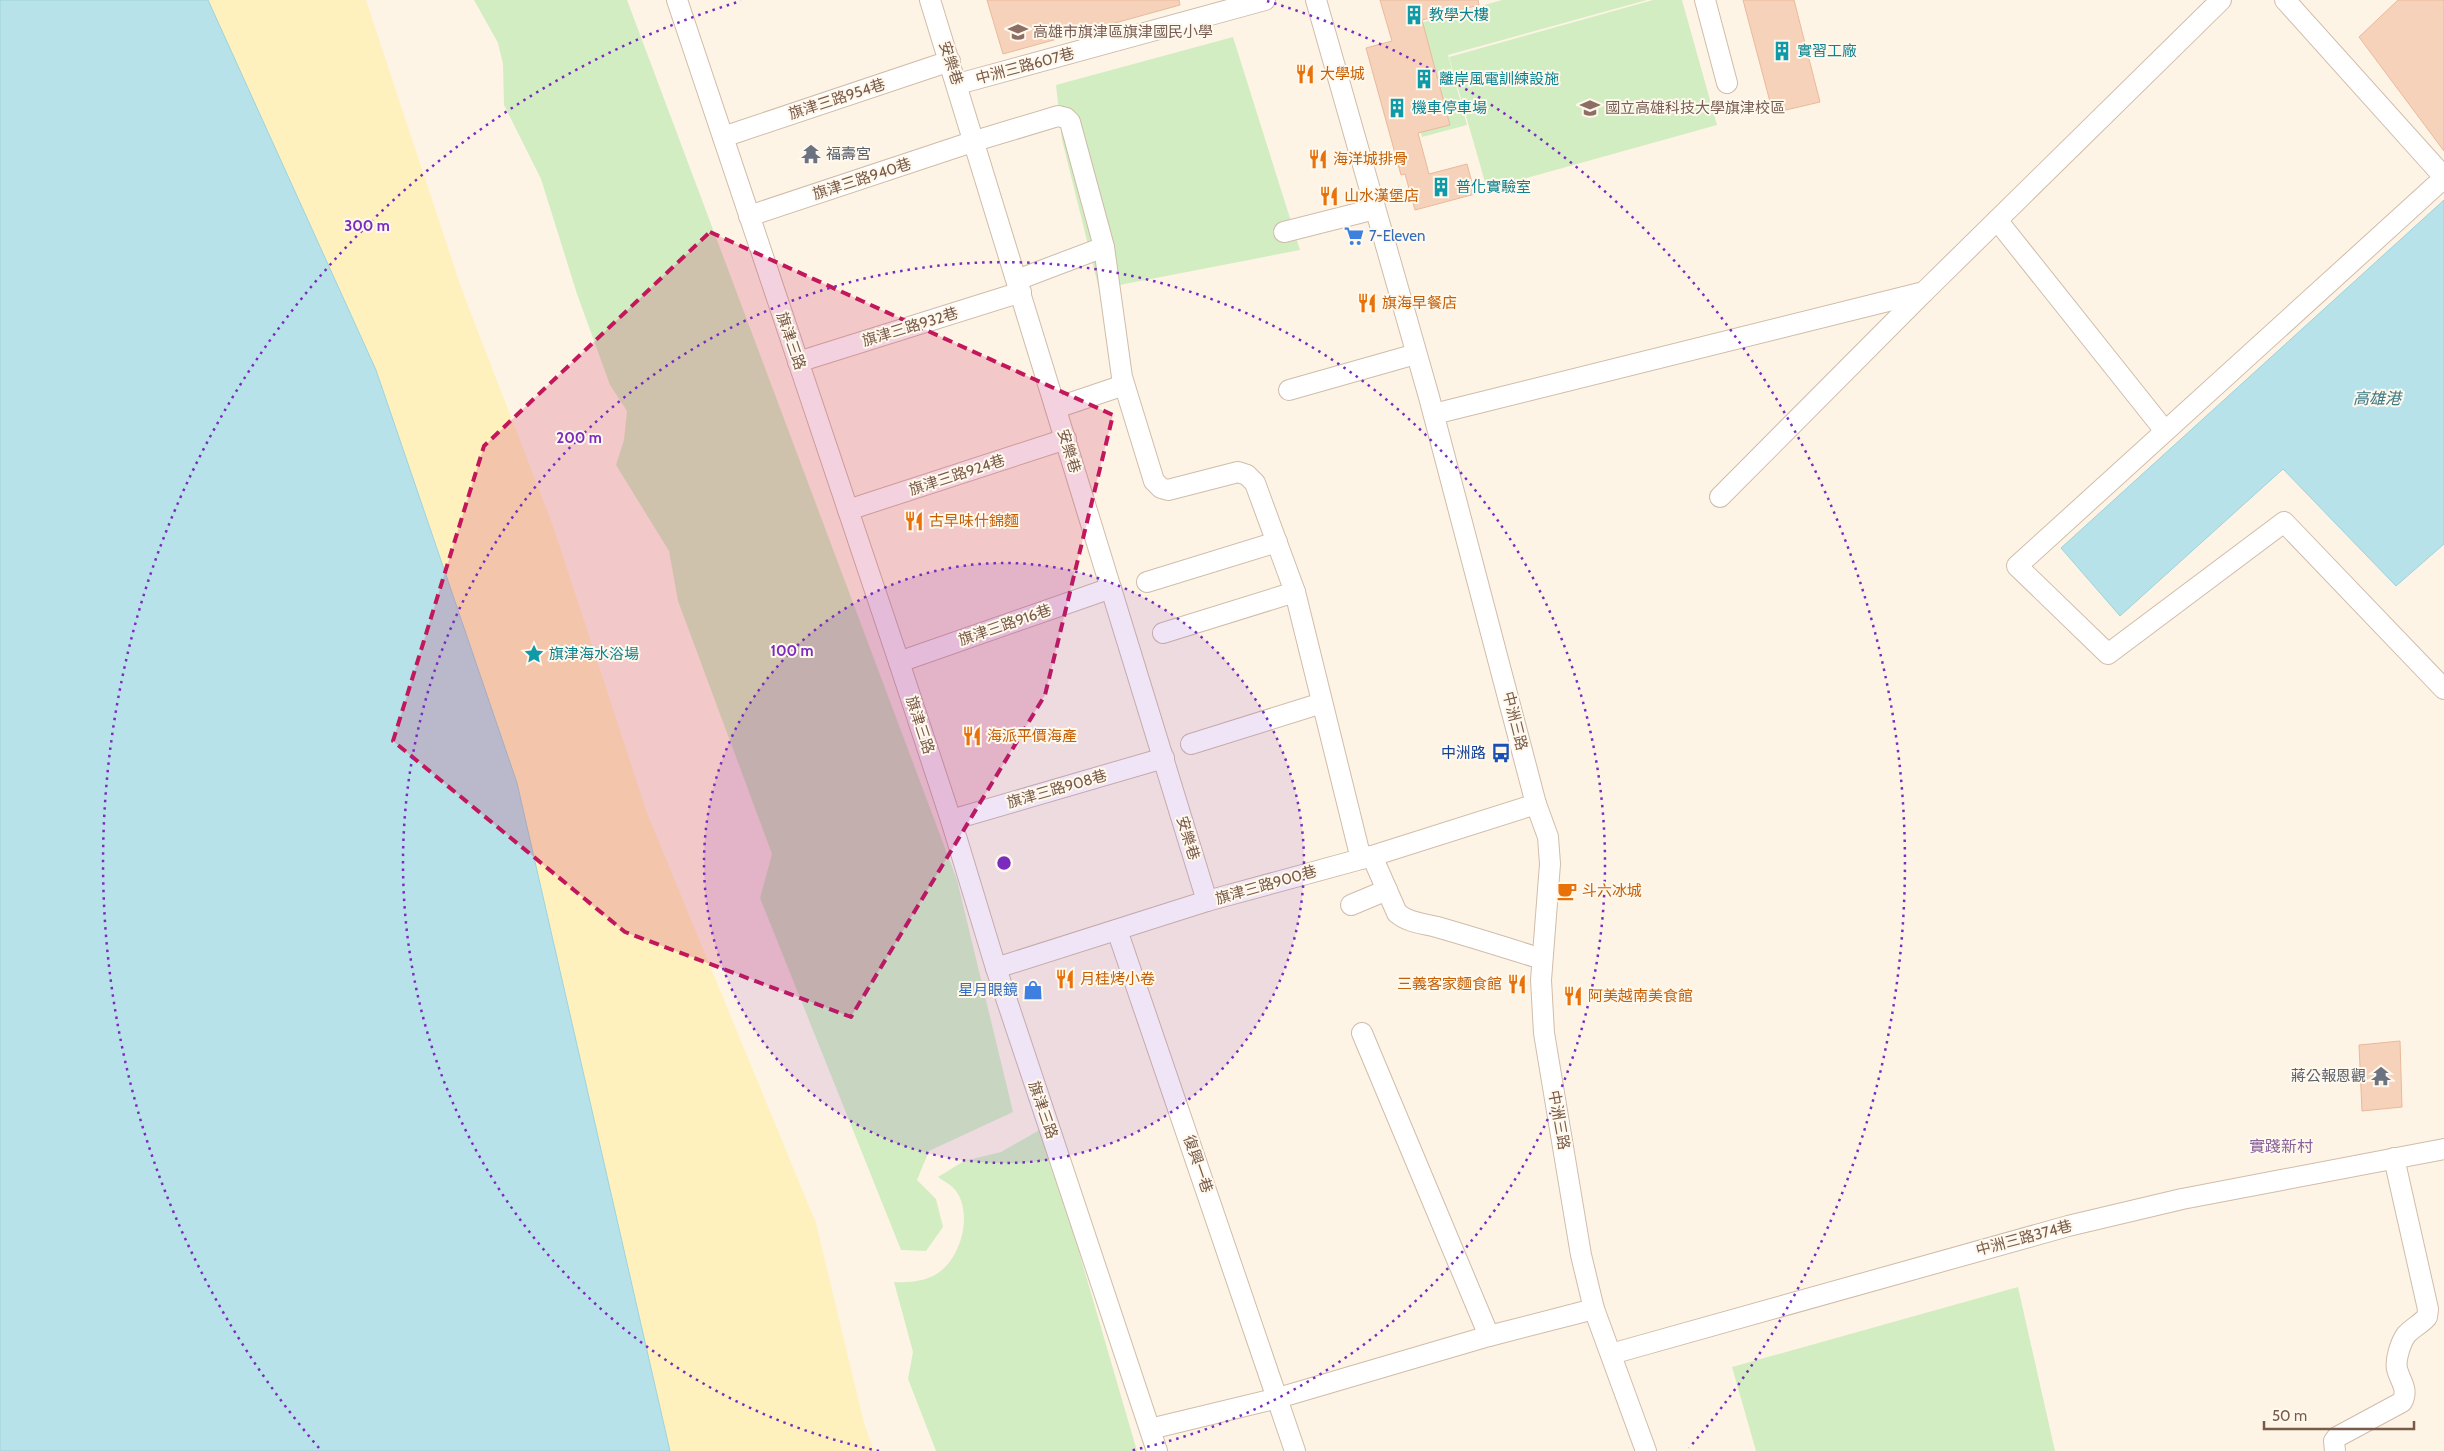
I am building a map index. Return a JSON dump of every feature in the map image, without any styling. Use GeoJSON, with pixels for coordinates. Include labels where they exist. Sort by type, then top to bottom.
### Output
{"type":"FeatureCollection","features":[{"type":"Feature","properties":{"kind":"street","name":"旗津三路"},"geometry":{"type":"LineString","coordinates":[[677,0],[899,662],[951,820],[996,968],[1157,1451]]}},
{"type":"Feature","properties":{"kind":"street","name":"安樂巷"},"geometry":{"type":"LineString","coordinates":[[930,0],[958,84],[1208,902]]}},
{"type":"Feature","properties":{"kind":"street","name":"中洲三路607巷"},"geometry":{"type":"LineString","coordinates":[[958,84],[1265,0]]}},
{"type":"Feature","properties":{"kind":"street","name":"中洲三路"},"geometry":{"type":"LineString","coordinates":[[1316,0],[1434,414],[1536,804],[1548,837],[1550,864],[1542,959],[1544,1033],[1581,1255],[1594,1309],[1646,1451]]}},
{"type":"Feature","properties":{"kind":"street"},"geometry":{"type":"LineString","coordinates":[[1705,0],[1727,83]]}},
{"type":"Feature","properties":{"kind":"street"},"geometry":{"type":"LineString","coordinates":[[1720,497],[1924,292],[2221,0]]}},
{"type":"Feature","properties":{"kind":"street"},"geometry":{"type":"LineString","coordinates":[[2285,0],[2444,178],[2017,566],[2108,654],[2284,522],[2444,689]]}},
{"type":"Feature","properties":{"kind":"street","name":"旗津三路954巷"},"geometry":{"type":"LineString","coordinates":[[723,137],[950,61]]}},
{"type":"Feature","properties":{"kind":"street","name":"旗津三路940巷"},"geometry":{"type":"LineString","coordinates":[[750,216],[975,141],[1058,116],[1066,118],[1070,122],[1104,247]]}},
{"type":"Feature","properties":{"kind":"street"},"geometry":{"type":"LineString","coordinates":[[1284,232],[1375,209]]}},
{"type":"Feature","properties":{"kind":"street"},"geometry":{"type":"LineString","coordinates":[[1997,220],[2165,431]]}},
{"type":"Feature","properties":{"kind":"street"},"geometry":{"type":"LineString","coordinates":[[1104,247],[1124,385],[1154,480],[1161,488],[1168,490],[1238,472],[1247,475],[1255,483],[1295,592],[1322,704],[1367,857],[1387,890],[1397,913],[1409,921],[1436,926],[1542,959]]}},
{"type":"Feature","properties":{"kind":"street","name":"旗津三路932巷"},"geometry":{"type":"LineString","coordinates":[[798,362],[1019,286],[1104,247]]}},
{"type":"Feature","properties":{"kind":"street"},"geometry":{"type":"LineString","coordinates":[[1434,414],[1924,292]]}},
{"type":"Feature","properties":{"kind":"street"},"geometry":{"type":"LineString","coordinates":[[1289,390],[1416,354]]}},
{"type":"Feature","properties":{"kind":"street"},"geometry":{"type":"LineString","coordinates":[[1056,408],[1124,385]]}},
{"type":"Feature","properties":{"kind":"street","name":"旗津三路924巷"},"geometry":{"type":"LineString","coordinates":[[848,510],[1066,439]]}},
{"type":"Feature","properties":{"kind":"street"},"geometry":{"type":"LineString","coordinates":[[1146,582],[1277,542]]}},
{"type":"Feature","properties":{"kind":"street","name":"旗津三路916巷"},"geometry":{"type":"LineString","coordinates":[[899,662],[1111,588]]}},
{"type":"Feature","properties":{"kind":"street"},"geometry":{"type":"LineString","coordinates":[[1163,634],[1295,592]]}},
{"type":"Feature","properties":{"kind":"street"},"geometry":{"type":"LineString","coordinates":[[1191,744],[1322,704]]}},
{"type":"Feature","properties":{"kind":"street","name":"旗津三路908巷"},"geometry":{"type":"LineString","coordinates":[[951,820],[1164,758]]}},
{"type":"Feature","properties":{"kind":"street","name":"旗津三路900巷"},"geometry":{"type":"LineString","coordinates":[[996,968],[1208,902],[1367,857],[1536,804]]}},
{"type":"Feature","properties":{"kind":"street"},"geometry":{"type":"LineString","coordinates":[[1351,905],[1387,890]]}},
{"type":"Feature","properties":{"kind":"street","name":"復興一巷"},"geometry":{"type":"LineString","coordinates":[[1118,930],[1295,1451]]}},
{"type":"Feature","properties":{"kind":"street"},"geometry":{"type":"LineString","coordinates":[[1362,1033],[1489,1336]]}},
{"type":"Feature","properties":{"kind":"street","name":"中洲三路374巷"},"geometry":{"type":"LineString","coordinates":[[1611,1354],[2068,1226],[2182,1198],[2444,1149]]}},
{"type":"Feature","properties":{"kind":"street"},"geometry":{"type":"LineString","coordinates":[[2335,1451],[2334,1441],[2337,1437],[2402,1402],[2405,1396],[2405,1389],[2397,1368],[2397,1359],[2407,1334],[2427,1317],[2428,1309],[2394,1158]]}},
{"type":"Feature","properties":{"kind":"street"},"geometry":{"type":"LineString","coordinates":[[1150,1429],[1278,1398],[1489,1336],[1594,1309]]}},
{"type":"Feature","properties":{"kind":"highlighted area"},"geometry":{"type":"Polygon","coordinates":[[[710,232],[1113,415],[1045,695],[851,1017],[625,932],[393,741],[484,446],[710,232]]]}},
{"type":"Feature","properties":{"kind":"green space"},"geometry":{"type":"Polygon","coordinates":[[[474,0],[627,0],[957,880],[1013,1112],[929,1151],[917,1180],[936,1199],[943,1227],[926,1251],[901,1250],[760,898],[772,854],[678,601],[669,551],[616,465],[624,440],[627,411],[610,385],[577,294],[541,179],[504,105],[503,64],[498,43],[474,0]]]}},
{"type":"Feature","properties":{"kind":"green space"},"geometry":{"type":"Polygon","coordinates":[[[1502,0],[1647,0],[1448,55],[1467,125],[1422,137],[1392,31],[1502,0]]]}},
{"type":"Feature","properties":{"kind":"green space"},"geometry":{"type":"Polygon","coordinates":[[[1653,0],[1682,0],[1717,125],[1487,189],[1449,57],[1653,0]]]}},
{"type":"Feature","properties":{"kind":"green space"},"geometry":{"type":"Polygon","coordinates":[[[1233,37],[1300,250],[1099,289],[1062,140],[1056,85],[1233,37]]]}},
{"type":"Feature","properties":{"kind":"green space"},"geometry":{"type":"Polygon","coordinates":[[[1043,1128],[1137,1451],[936,1451],[908,1379],[913,1352],[894,1282],[906,1282],[931,1277],[942,1270],[955,1254],[963,1232],[964,1221],[961,1200],[950,1185],[938,1177],[964,1161],[1001,1152],[1043,1128]]]}},
{"type":"Feature","properties":{"kind":"green space"},"geometry":{"type":"Polygon","coordinates":[[[2018,1287],[2055,1451],[1756,1451],[1732,1367],[2018,1287]]]}},
{"type":"Feature","properties":{"kind":"sand","name":"旗津海水浴場"},"geometry":{"type":"Polygon","coordinates":[[[208,0],[366,0],[462,290],[553,526],[647,813],[816,1223],[864,1423],[874,1451],[670,1451],[517,783],[376,370],[208,0]]]}},
{"type":"Feature","properties":{"kind":"water"},"geometry":{"type":"Polygon","coordinates":[[[0,0],[208,0],[376,370],[517,783],[670,1451],[0,1451],[0,0]]]}},
{"type":"Feature","properties":{"kind":"water","name":"高雄港"},"geometry":{"type":"Polygon","coordinates":[[[2444,200],[2444,544],[2396,586],[2283,469],[2120,616],[2061,548],[2444,200]]]}},
{"type":"Feature","properties":{"kind":"building","name":"高雄市旗津區旗津國民小學"},"geometry":{"type":"Polygon","coordinates":[[[987,0],[1179,0],[1180,5],[1003,54],[987,0]]]}},
{"type":"Feature","properties":{"kind":"building"},"geometry":{"type":"Polygon","coordinates":[[[1380,0],[1478,0],[1479,5],[1422,20],[1450,125],[1418,133],[1429,174],[1467,164],[1475,194],[1415,210],[1405,174],[1401,175],[1366,48],[1392,41],[1380,0]]]}},
{"type":"Feature","properties":{"kind":"building","name":"實習工廠"},"geometry":{"type":"Polygon","coordinates":[[[1743,0],[1794,0],[1820,102],[1773,113],[1743,0]]]}},
{"type":"Feature","properties":{"kind":"building"},"geometry":{"type":"Polygon","coordinates":[[[2398,0],[2444,0],[2444,151],[2359,37],[2398,0]]]}},
{"type":"Feature","properties":{"kind":"building","name":"蔣公報恩觀"},"geometry":{"type":"Polygon","coordinates":[[[2400,1041],[2402,1107],[2362,1111],[2359,1045],[2400,1041]]]}},
{"type":"Feature","properties":{"kind":"place","name":"教學大樓"},"geometry":{"type":"Point","coordinates":[1414,15]}},
{"type":"Feature","properties":{"kind":"place","name":"高雄市旗津區旗津國民小學"},"geometry":{"type":"Point","coordinates":[1018,32]}},
{"type":"Feature","properties":{"kind":"place","name":"實習工廠"},"geometry":{"type":"Point","coordinates":[1782,51]}},
{"type":"Feature","properties":{"kind":"place","name":"大學城"},"geometry":{"type":"Point","coordinates":[1305,74]}},
{"type":"Feature","properties":{"kind":"place","name":"離岸風電訓練設施"},"geometry":{"type":"Point","coordinates":[1424,79]}},
{"type":"Feature","properties":{"kind":"place","name":"機車停車場"},"geometry":{"type":"Point","coordinates":[1397,108]}},
{"type":"Feature","properties":{"kind":"place","name":"國立高雄科技大學旗津校區"},"geometry":{"type":"Point","coordinates":[1590,108]}},
{"type":"Feature","properties":{"kind":"place","name":"福壽宮"},"geometry":{"type":"Point","coordinates":[811,154]}},
{"type":"Feature","properties":{"kind":"place","name":"海洋城排骨"},"geometry":{"type":"Point","coordinates":[1318,159]}},
{"type":"Feature","properties":{"kind":"place","name":"普化實驗室"},"geometry":{"type":"Point","coordinates":[1441,187]}},
{"type":"Feature","properties":{"kind":"place","name":"山水漢堡店"},"geometry":{"type":"Point","coordinates":[1329,196]}},
{"type":"Feature","properties":{"kind":"place","name":"7-Eleven"},"geometry":{"type":"Point","coordinates":[1354,236]}},
{"type":"Feature","properties":{"kind":"place","name":"旗海早餐店"},"geometry":{"type":"Point","coordinates":[1367,303]}},
{"type":"Feature","properties":{"kind":"place","name":"古早味什錦麵"},"geometry":{"type":"Point","coordinates":[914,521]}},
{"type":"Feature","properties":{"kind":"place","name":"旗津海水浴場"},"geometry":{"type":"Point","coordinates":[534,654]}},
{"type":"Feature","properties":{"kind":"place","name":"海派平價海產"},"geometry":{"type":"Point","coordinates":[972,736]}},
{"type":"Feature","properties":{"kind":"place","name":"中洲路"},"geometry":{"type":"Point","coordinates":[1501,753]}},
{"type":"Feature","properties":{"kind":"place","name":"斗六冰城"},"geometry":{"type":"Point","coordinates":[1567,891]}},
{"type":"Feature","properties":{"kind":"place","name":"月桂烤小卷"},"geometry":{"type":"Point","coordinates":[1065,979]}},
{"type":"Feature","properties":{"kind":"place","name":"三義客家麵食館"},"geometry":{"type":"Point","coordinates":[1517,984]}},
{"type":"Feature","properties":{"kind":"place","name":"星月眼鏡"},"geometry":{"type":"Point","coordinates":[1033,990]}},
{"type":"Feature","properties":{"kind":"place","name":"阿美越南美食館"},"geometry":{"type":"Point","coordinates":[1573,996]}},
{"type":"Feature","properties":{"kind":"place","name":"蔣公報恩觀"},"geometry":{"type":"Point","coordinates":[2381,1076]}},
{"type":"Feature","properties":{"kind":"district","name":"實踐新村"},"geometry":{"type":"Point","coordinates":[2281,1146]}}]}
